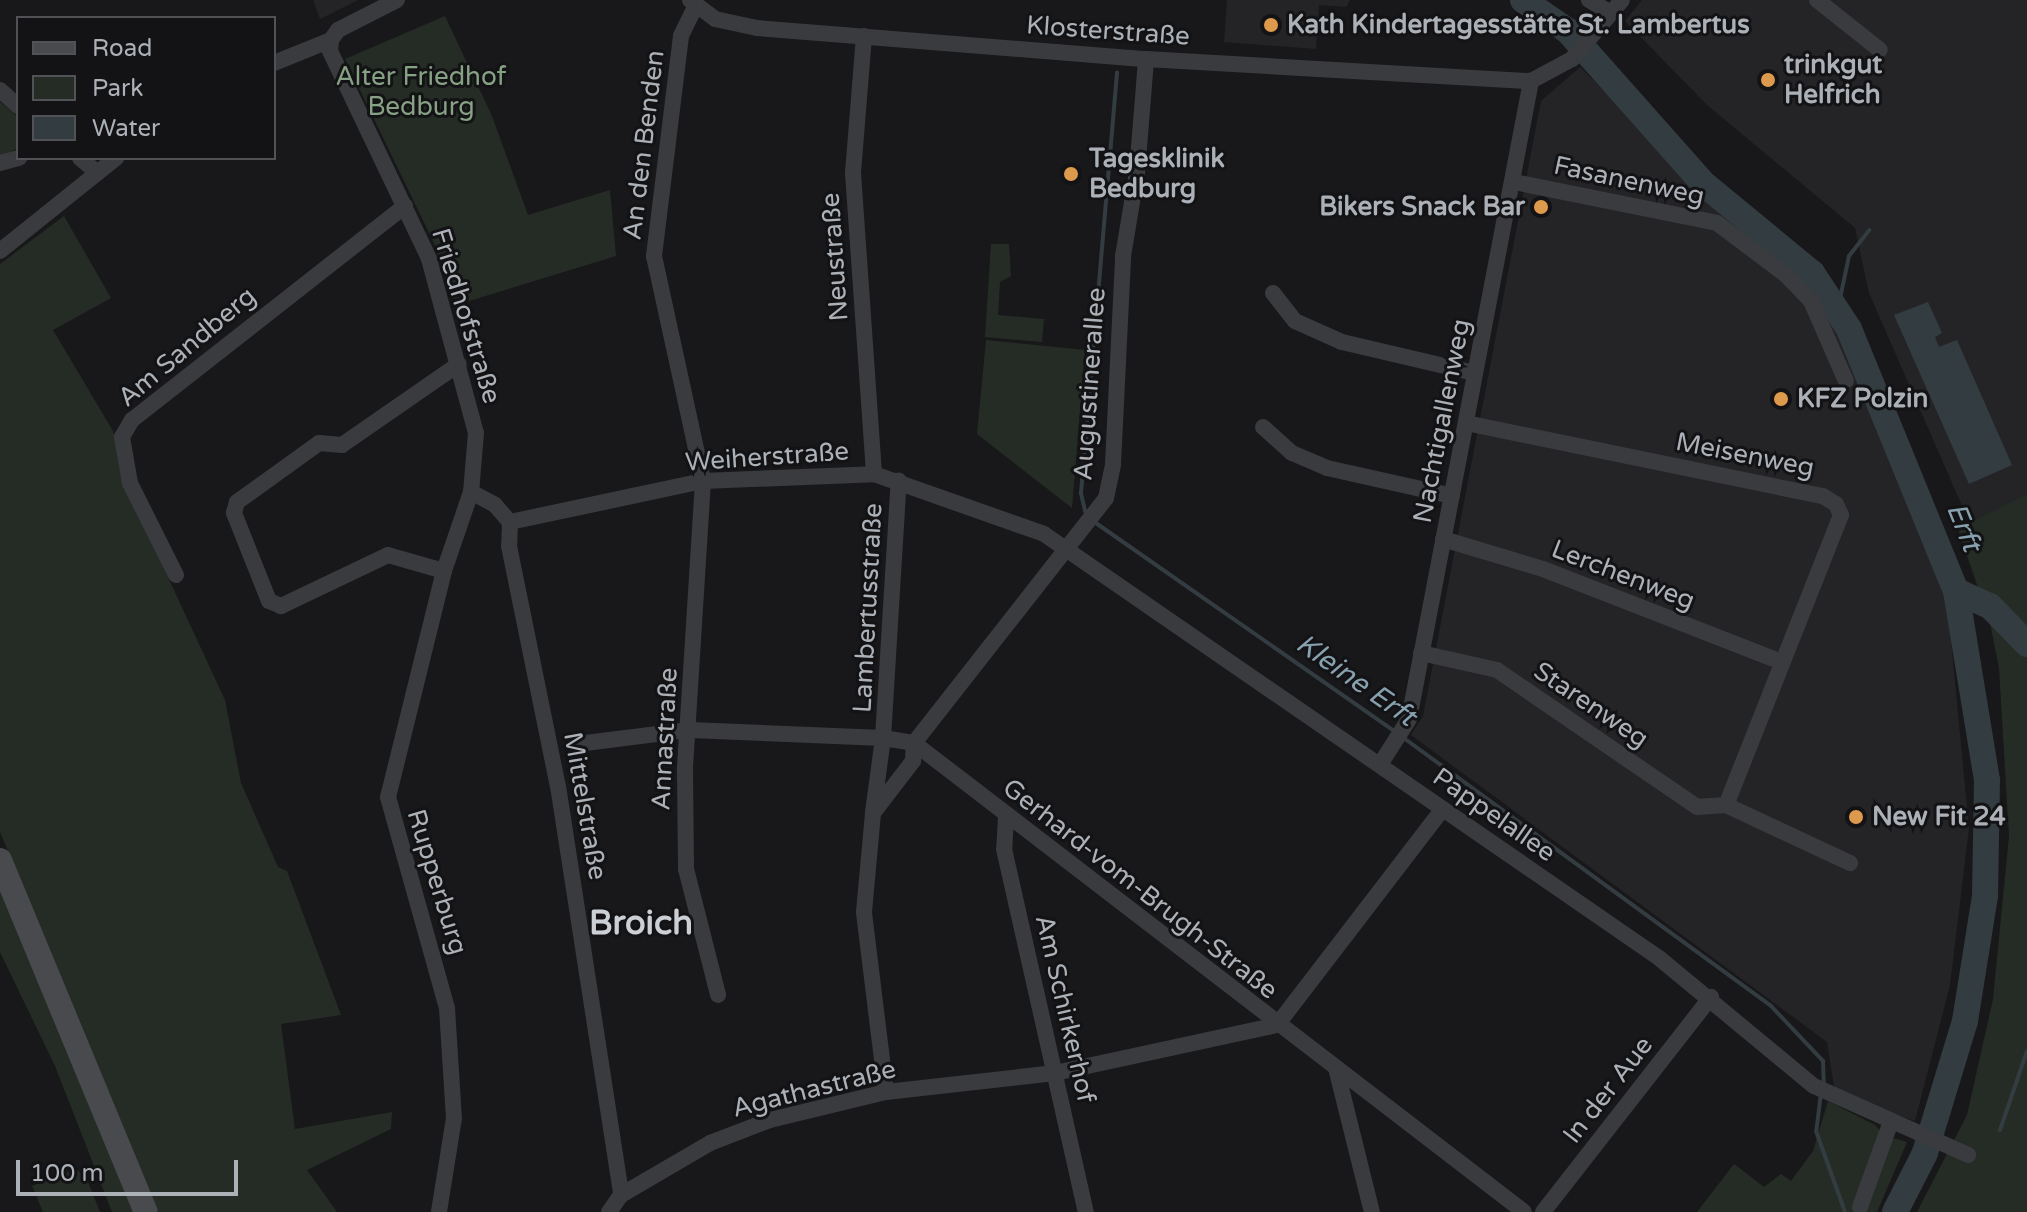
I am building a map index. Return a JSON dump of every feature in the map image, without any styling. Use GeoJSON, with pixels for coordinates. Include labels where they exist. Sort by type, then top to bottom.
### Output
{"type":"FeatureCollection","features":[{"type":"Feature","properties":{"kind":"main road"},"geometry":{"type":"LineString","coordinates":[[0,860],[146,1212]]}},
{"type":"Feature","properties":{"kind":"street"},"geometry":{"type":"LineString","coordinates":[[276,62],[331,40],[338,30],[397,0]]}},
{"type":"Feature","properties":{"kind":"street"},"geometry":{"type":"LineString","coordinates":[[1531,81],[1572,59],[1611,13],[1589,0]]}},
{"type":"Feature","properties":{"kind":"street"},"geometry":{"type":"LineString","coordinates":[[1817,0],[1880,50]]}},
{"type":"Feature","properties":{"kind":"street","name":"Klosterstraße"},"geometry":{"type":"LineString","coordinates":[[693,3],[738,26],[1108,56],[1531,81]]}},
{"type":"Feature","properties":{"kind":"street","name":"An den Benden"},"geometry":{"type":"LineString","coordinates":[[693,3],[681,36],[654,256],[703,481]]}},
{"type":"Feature","properties":{"kind":"street","name":"Neustraße"},"geometry":{"type":"LineString","coordinates":[[864,36],[853,173],[874,474]]}},
{"type":"Feature","properties":{"kind":"street","name":"Friedhofstraße"},"geometry":{"type":"LineString","coordinates":[[331,40],[330,51],[429,259],[476,433],[471,492],[444,571]]}},
{"type":"Feature","properties":{"kind":"street","name":"Augustinerallee"},"geometry":{"type":"LineString","coordinates":[[873,813],[913,761],[914,743],[1106,498],[1113,464],[1123,256],[1137,172],[1138,58]]}},
{"type":"Feature","properties":{"kind":"street","name":"Nachtigallenweg"},"geometry":{"type":"LineString","coordinates":[[1381,763],[1400,736],[1421,653],[1531,81]]}},
{"type":"Feature","properties":{"kind":"street"},"geometry":{"type":"LineString","coordinates":[[0,90],[16,104]]}},
{"type":"Feature","properties":{"kind":"street"},"geometry":{"type":"LineString","coordinates":[[82,160],[98,173]]}},
{"type":"Feature","properties":{"kind":"street"},"geometry":{"type":"LineString","coordinates":[[0,251],[114,160]]}},
{"type":"Feature","properties":{"kind":"street","name":"Fasanenweg"},"geometry":{"type":"LineString","coordinates":[[1514,182],[1717,223],[1786,275],[1811,301],[1846,381]]}},
{"type":"Feature","properties":{"kind":"street","name":"Am Sandberg"},"geometry":{"type":"LineString","coordinates":[[176,575],[130,483],[122,437],[132,420],[405,206]]}},
{"type":"Feature","properties":{"kind":"street"},"geometry":{"type":"LineString","coordinates":[[1273,293],[1295,321],[1342,342],[1474,373]]}},
{"type":"Feature","properties":{"kind":"street"},"geometry":{"type":"LineString","coordinates":[[444,571],[388,555],[281,606],[269,601],[234,513],[237,502],[319,443],[342,445],[459,364]]}},
{"type":"Feature","properties":{"kind":"street","name":"Meisenweg"},"geometry":{"type":"LineString","coordinates":[[1466,423],[1823,496],[1836,504],[1841,515],[1726,805]]}},
{"type":"Feature","properties":{"kind":"street"},"geometry":{"type":"LineString","coordinates":[[1263,427],[1292,453],[1327,468],[1452,496]]}},
{"type":"Feature","properties":{"kind":"street","name":"Weiherstraße"},"geometry":{"type":"LineString","coordinates":[[510,522],[703,481],[874,474],[999,514],[1067,545]]}},
{"type":"Feature","properties":{"kind":"street","name":"Lambertusstraße"},"geometry":{"type":"LineString","coordinates":[[883,738],[899,480]]}},
{"type":"Feature","properties":{"kind":"street","name":"Annastraße"},"geometry":{"type":"LineString","coordinates":[[703,481],[686,869],[718,995]]}},
{"type":"Feature","properties":{"kind":"street"},"geometry":{"type":"LineString","coordinates":[[471,492],[495,505],[510,522]]}},
{"type":"Feature","properties":{"kind":"street","name":"Mittelstraße"},"geometry":{"type":"LineString","coordinates":[[510,522],[509,546],[558,786],[621,1195]]}},
{"type":"Feature","properties":{"kind":"street","name":"Lerchenweg"},"geometry":{"type":"LineString","coordinates":[[1443,539],[1543,569],[1782,662]]}},
{"type":"Feature","properties":{"kind":"street","name":"Pappelallee"},"geometry":{"type":"LineString","coordinates":[[1067,545],[1711,997],[1814,1086],[1890,1124],[1968,1155]]}},
{"type":"Feature","properties":{"kind":"street","name":"Rupperburg"},"geometry":{"type":"LineString","coordinates":[[439,1212],[454,1118],[447,1008],[388,797],[444,571]]}},
{"type":"Feature","properties":{"kind":"street","name":"Starenweg"},"geometry":{"type":"LineString","coordinates":[[1421,653],[1497,670],[1697,807],[1726,805],[1850,863]]}},
{"type":"Feature","properties":{"kind":"street"},"geometry":{"type":"LineString","coordinates":[[577,744],[690,730],[883,738],[914,743]]}},
{"type":"Feature","properties":{"kind":"street"},"geometry":{"type":"LineString","coordinates":[[883,738],[864,912],[886,1092]]}},
{"type":"Feature","properties":{"kind":"street","name":"Gerhard-vom-Brugh-Straße"},"geometry":{"type":"LineString","coordinates":[[914,743],[1337,1072],[1524,1212]]}},
{"type":"Feature","properties":{"kind":"street"},"geometry":{"type":"LineString","coordinates":[[1277,1025],[1443,809]]}},
{"type":"Feature","properties":{"kind":"street","name":"Am Schirkerhof"},"geometry":{"type":"LineString","coordinates":[[1006,816],[1004,849],[1086,1212]]}},
{"type":"Feature","properties":{"kind":"street","name":"In der Aue"},"geometry":{"type":"LineString","coordinates":[[1543,1212],[1711,997]]}},
{"type":"Feature","properties":{"kind":"street","name":"Agathastraße"},"geometry":{"type":"LineString","coordinates":[[609,1212],[621,1195],[733,1133],[886,1092],[1055,1073],[1277,1025]]}},
{"type":"Feature","properties":{"kind":"street"},"geometry":{"type":"LineString","coordinates":[[1337,1072],[1372,1212]]}},
{"type":"Feature","properties":{"kind":"street"},"geometry":{"type":"LineString","coordinates":[[1860,1207],[1890,1124]]}},
{"type":"Feature","properties":{"kind":"shaded area"},"geometry":{"type":"Polygon","coordinates":[[[313,0],[358,0],[320,19],[313,0]]]}},
{"type":"Feature","properties":{"kind":"shaded area","name":"Kath Kindertagesstätte St. Lambertus"},"geometry":{"type":"Polygon","coordinates":[[[1227,0],[1350,0],[1346,7],[1319,5],[1316,49],[1224,42],[1227,0]]]}},
{"type":"Feature","properties":{"kind":"shaded area"},"geometry":{"type":"Polygon","coordinates":[[[1642,0],[2027,0],[2027,494],[1970,524],[1869,293],[1855,228],[1707,105],[1625,21],[1642,0]]]}},
{"type":"Feature","properties":{"kind":"shaded area"},"geometry":{"type":"Polygon","coordinates":[[[1580,67],[1700,187],[1807,283],[1832,314],[1897,460],[1948,609],[1969,828],[1950,985],[1915,1121],[1835,1093],[1827,1042],[1411,735],[1423,716],[1541,101],[1580,67]]]}},
{"type":"Feature","properties":{"kind":"green space","name":"Alter Friedhof Bedburg"},"geometry":{"type":"Polygon","coordinates":[[[445,16],[492,116],[528,215],[610,190],[616,256],[456,305],[434,243],[345,59],[445,16]]]}},
{"type":"Feature","properties":{"kind":"green space"},"geometry":{"type":"Polygon","coordinates":[[[0,102],[16,115],[16,149],[0,157],[0,102]]]}},
{"type":"Feature","properties":{"kind":"green space"},"geometry":{"type":"Polygon","coordinates":[[[64,216],[111,298],[53,330],[113,431],[127,489],[225,700],[241,783],[278,867],[287,871],[341,1015],[281,1024],[295,1129],[392,1112],[391,1129],[307,1170],[337,1212],[158,1212],[0,832],[0,264],[64,216]]]}},
{"type":"Feature","properties":{"kind":"green space"},"geometry":{"type":"Polygon","coordinates":[[[991,244],[1009,244],[1011,276],[1000,282],[998,315],[1044,319],[1042,342],[985,337],[991,244]]]}},
{"type":"Feature","properties":{"kind":"green space"},"geometry":{"type":"Polygon","coordinates":[[[986,340],[1085,350],[1072,508],[977,434],[986,340]]]}},
{"type":"Feature","properties":{"kind":"green space"},"geometry":{"type":"Polygon","coordinates":[[[2027,494],[2027,1212],[1917,1212],[1967,1115],[1993,999],[2009,836],[1999,668],[1990,623],[1958,529],[2027,494]]]}},
{"type":"Feature","properties":{"kind":"green space"},"geometry":{"type":"Polygon","coordinates":[[[0,885],[137,1212],[112,1212],[55,1066],[0,952],[0,885]]]}},
{"type":"Feature","properties":{"kind":"green space"},"geometry":{"type":"Polygon","coordinates":[[[1828,1101],[1875,1125],[1885,1136],[1907,1142],[1877,1212],[1697,1212],[1734,1164],[1764,1187],[1781,1174],[1791,1181],[1813,1151],[1828,1101]]]}},
{"type":"Feature","properties":{"kind":"green space"},"geometry":{"type":"Polygon","coordinates":[[[76,1169],[86,1177],[100,1212],[43,1212],[32,1186],[76,1169]]]}},
{"type":"Feature","properties":{"kind":"water"},"geometry":{"type":"Polygon","coordinates":[[[1928,302],[1942,333],[1935,337],[1939,347],[1957,340],[2012,465],[1969,484],[1894,315],[1928,302]]]}},
{"type":"Feature","properties":{"kind":"waterway","name":"Erft"},"geometry":{"type":"LineString","coordinates":[[1523,0],[1568,31],[1704,184],[1812,273],[1849,329],[1956,591],[1987,780],[1985,896],[1965,1021],[1925,1153],[1895,1212]]}},
{"type":"Feature","properties":{"kind":"waterway","name":"Kleine Erft"},"geometry":{"type":"LineString","coordinates":[[1086,515],[1081,493],[1117,73]]}},
{"type":"Feature","properties":{"kind":"waterway"},"geometry":{"type":"LineString","coordinates":[[1838,308],[1849,256],[1869,230]]}},
{"type":"Feature","properties":{"kind":"waterway","name":"Kleine Erft"},"geometry":{"type":"LineString","coordinates":[[1093,521],[1394,731]]}},
{"type":"Feature","properties":{"kind":"waterway"},"geometry":{"type":"LineString","coordinates":[[1956,591],[1990,606],[2027,644]]}},
{"type":"Feature","properties":{"kind":"waterway","name":"Kleine Erft"},"geometry":{"type":"LineString","coordinates":[[1401,736],[1771,1006],[1823,1061],[1824,1085]]}},
{"type":"Feature","properties":{"kind":"waterway"},"geometry":{"type":"LineString","coordinates":[[2000,1130],[2027,1051]]}},
{"type":"Feature","properties":{"kind":"waterway","name":"Kleine Erft"},"geometry":{"type":"LineString","coordinates":[[1821,1093],[1816,1131],[1845,1212]]}},
{"type":"Feature","properties":{"kind":"place","name":"Kath Kindertagesstätte St. Lambertus"},"geometry":{"type":"Point","coordinates":[1271,25]}},
{"type":"Feature","properties":{"kind":"place","name":"trinkgut Helfrich"},"geometry":{"type":"Point","coordinates":[1768,80]}},
{"type":"Feature","properties":{"kind":"place","name":"Tagesklinik Bedburg"},"geometry":{"type":"Point","coordinates":[1071,174]}},
{"type":"Feature","properties":{"kind":"place","name":"Bikers Snack Bar"},"geometry":{"type":"Point","coordinates":[1541,207]}},
{"type":"Feature","properties":{"kind":"place","name":"KFZ Polzin"},"geometry":{"type":"Point","coordinates":[1781,399]}},
{"type":"Feature","properties":{"kind":"place","name":"New Fit 24"},"geometry":{"type":"Point","coordinates":[1856,817]}},
{"type":"Feature","properties":{"kind":"district","name":"Broich"},"geometry":{"type":"Point","coordinates":[641,924]}}]}
